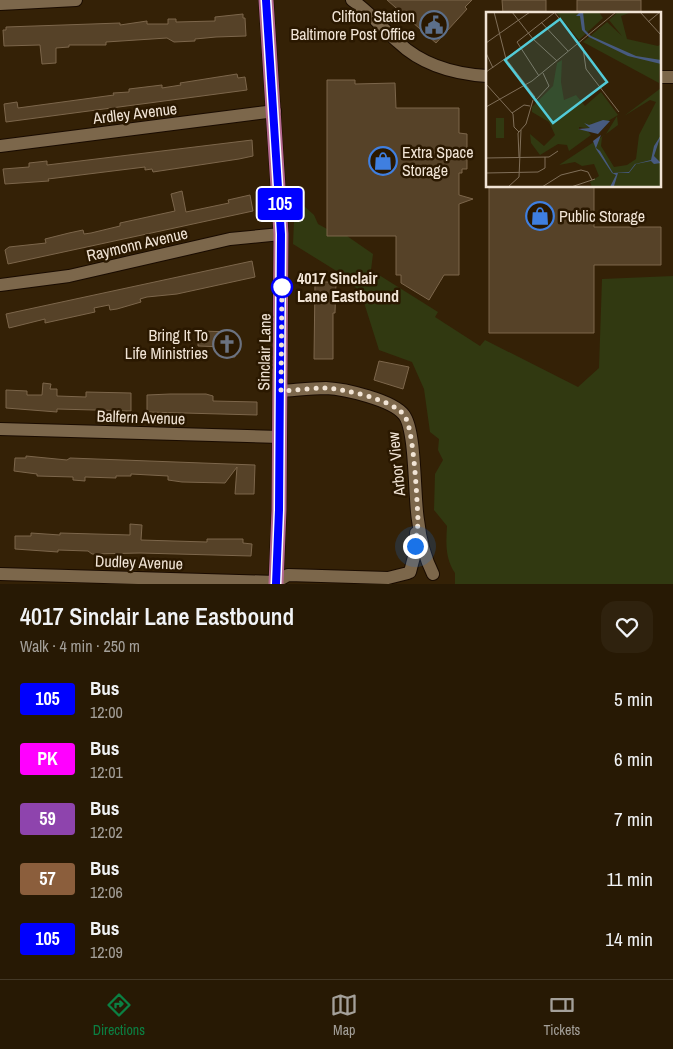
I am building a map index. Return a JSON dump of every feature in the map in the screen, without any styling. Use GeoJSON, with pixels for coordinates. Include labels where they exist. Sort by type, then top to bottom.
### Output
{"type":"FeatureCollection","features":[{"type":"Feature","properties":{"kind":"main road","name":"Sinclair Lane"},"geometry":{"type":"LineString","coordinates":[[266,0],[275,111],[281,234],[281,391],[277,583]]}},
{"type":"Feature","properties":{"kind":"street"},"geometry":{"type":"LineString","coordinates":[[0,4],[76,0]]}},
{"type":"Feature","properties":{"kind":"street"},"geometry":{"type":"LineString","coordinates":[[352,0],[373,16],[399,43],[418,58],[446,69],[486,76]]}},
{"type":"Feature","properties":{"kind":"street"},"geometry":{"type":"LineString","coordinates":[[660,77],[673,77]]}},
{"type":"Feature","properties":{"kind":"street","name":"Ardley Avenue"},"geometry":{"type":"LineString","coordinates":[[0,146],[275,111]]}},
{"type":"Feature","properties":{"kind":"street","name":"Raymonn Avenue"},"geometry":{"type":"LineString","coordinates":[[0,285],[69,276],[230,239],[281,234]]}},
{"type":"Feature","properties":{"kind":"street","name":"Arbor View"},"geometry":{"type":"LineString","coordinates":[[281,391],[327,388],[383,401],[400,410],[406,416],[410,433],[418,521],[428,562],[435,579]]}},
{"type":"Feature","properties":{"kind":"street","name":"Balfern Avenue"},"geometry":{"type":"LineString","coordinates":[[0,429],[280,437]]}},
{"type":"Feature","properties":{"kind":"street","name":"Arbor View"},"geometry":{"type":"LineString","coordinates":[[407,576],[415,552],[418,521]]}},
{"type":"Feature","properties":{"kind":"street","name":"Dudley Avenue"},"geometry":{"type":"LineString","coordinates":[[0,574],[277,583],[288,575],[388,578],[407,576],[422,569],[435,579]]}},
{"type":"Feature","properties":{"kind":"green space"},"geometry":{"type":"Polygon","coordinates":[[[295,198],[314,215],[318,224],[327,229],[327,236],[347,236],[373,254],[371,270],[438,312],[435,317],[480,346],[485,340],[578,387],[599,368],[602,279],[673,276],[673,584],[455,584],[455,573],[449,562],[447,550],[447,526],[434,510],[435,474],[443,460],[438,450],[439,439],[430,432],[424,389],[412,362],[379,350],[361,293],[343,275],[293,244],[295,198]]]}},
{"type":"Feature","properties":{"kind":"building","name":"Clifton Station Baltimore Post Office"},"geometry":{"type":"Polygon","coordinates":[[[387,0],[472,0],[465,7],[467,9],[436,43],[387,0]]]}},
{"type":"Feature","properties":{"kind":"building"},"geometry":{"type":"Polygon","coordinates":[[[502,0],[546,0],[546,12],[503,12],[502,0]]]}},
{"type":"Feature","properties":{"kind":"building"},"geometry":{"type":"Polygon","coordinates":[[[577,0],[641,0],[641,12],[577,12],[577,0]]]}},
{"type":"Feature","properties":{"kind":"building"},"geometry":{"type":"Polygon","coordinates":[[[243,14],[246,36],[195,39],[195,41],[174,42],[167,38],[106,42],[106,45],[69,45],[69,47],[56,48],[56,63],[42,64],[40,45],[4,46],[3,30],[6,30],[6,27],[120,23],[120,25],[147,21],[147,24],[168,24],[168,19],[176,19],[176,22],[215,21],[215,17],[243,14]]]}},
{"type":"Feature","properties":{"kind":"building"},"geometry":{"type":"Polygon","coordinates":[[[237,74],[238,78],[245,77],[247,90],[6,122],[4,104],[17,102],[18,108],[114,95],[113,93],[129,92],[129,89],[162,85],[162,88],[181,85],[180,83],[237,74]]]}},
{"type":"Feature","properties":{"kind":"building"},"geometry":{"type":"Polygon","coordinates":[[[327,80],[355,80],[355,84],[395,83],[396,108],[459,108],[459,133],[467,134],[467,169],[462,169],[462,173],[459,173],[459,195],[473,199],[459,204],[459,275],[444,275],[429,300],[401,283],[401,275],[396,275],[396,236],[327,236],[327,80]]]}},
{"type":"Feature","properties":{"kind":"building"},"geometry":{"type":"Polygon","coordinates":[[[252,140],[253,156],[239,159],[153,172],[152,169],[145,170],[145,167],[48,179],[49,181],[5,184],[3,169],[29,167],[29,163],[47,161],[47,165],[252,140]]]}},
{"type":"Feature","properties":{"kind":"building"},"geometry":{"type":"Polygon","coordinates":[[[489,188],[594,188],[594,227],[661,227],[661,265],[594,265],[594,333],[489,333],[489,188]]]}},
{"type":"Feature","properties":{"kind":"building"},"geometry":{"type":"Polygon","coordinates":[[[182,191],[186,212],[229,203],[228,200],[250,195],[253,211],[8,264],[5,250],[9,247],[46,243],[45,239],[69,233],[83,230],[84,234],[91,233],[120,226],[120,223],[175,211],[171,194],[182,191]]]}},
{"type":"Feature","properties":{"kind":"building"},"geometry":{"type":"Polygon","coordinates":[[[252,261],[255,277],[177,294],[147,297],[140,299],[141,302],[117,309],[110,310],[109,305],[94,308],[95,312],[45,323],[45,319],[9,328],[6,314],[252,261]]]}},
{"type":"Feature","properties":{"kind":"building"},"geometry":{"type":"Polygon","coordinates":[[[315,282],[336,282],[335,313],[333,313],[333,359],[314,359],[315,282]]]}},
{"type":"Feature","properties":{"kind":"building"},"geometry":{"type":"Polygon","coordinates":[[[198,331],[235,332],[235,357],[224,357],[224,347],[198,346],[198,331]]]}},
{"type":"Feature","properties":{"kind":"building"},"geometry":{"type":"Polygon","coordinates":[[[379,361],[409,367],[403,389],[374,380],[379,361]]]}},
{"type":"Feature","properties":{"kind":"building"},"geometry":{"type":"Polygon","coordinates":[[[43,383],[51,384],[50,389],[57,389],[57,396],[86,397],[86,392],[131,393],[131,411],[57,409],[57,412],[6,408],[6,390],[27,391],[27,395],[42,395],[43,383]]]}},
{"type":"Feature","properties":{"kind":"building"},"geometry":{"type":"Polygon","coordinates":[[[206,394],[213,396],[213,401],[257,402],[257,415],[147,412],[147,395],[206,394]]]}},
{"type":"Feature","properties":{"kind":"building"},"geometry":{"type":"Polygon","coordinates":[[[26,456],[67,460],[70,458],[255,465],[254,494],[235,494],[237,467],[225,483],[182,482],[168,480],[168,476],[131,474],[131,476],[116,476],[116,478],[85,477],[85,481],[73,480],[73,477],[37,476],[37,474],[14,471],[15,458],[26,458],[26,456]]]}},
{"type":"Feature","properties":{"kind":"building"},"geometry":{"type":"Polygon","coordinates":[[[130,524],[142,525],[141,540],[207,542],[207,539],[243,539],[243,543],[252,544],[251,556],[140,553],[92,554],[88,551],[58,550],[58,552],[15,549],[15,536],[31,536],[31,533],[130,535],[130,524]]]}},
{"type":"Feature","properties":{"kind":"bus line","name":"105"},"geometry":{"type":"LineString","coordinates":[[266,0],[275,111],[281,234],[279,510],[276,584]]}},
{"type":"Feature","properties":{"kind":"place","name":"Clifton Station Baltimore Post Office"},"geometry":{"type":"Point","coordinates":[434,25]}},
{"type":"Feature","properties":{"kind":"place","name":"Extra Space Storage"},"geometry":{"type":"Point","coordinates":[383,161]}},
{"type":"Feature","properties":{"kind":"place","name":"Public Storage"},"geometry":{"type":"Point","coordinates":[540,216]}},
{"type":"Feature","properties":{"kind":"place","name":"4017 Sinclair Lane Eastbound"},"geometry":{"type":"Point","coordinates":[282,287]}},
{"type":"Feature","properties":{"kind":"place","name":"Bring It To Life Ministries"},"geometry":{"type":"Point","coordinates":[227,344]}},
{"type":"Feature","properties":{"kind":"route"},"geometry":{"type":"LineString","coordinates":[[282,287],[282,280],[281,391],[327,388],[337,390],[383,401],[400,410],[406,416],[410,433],[418,521],[415,546]]}}]}
